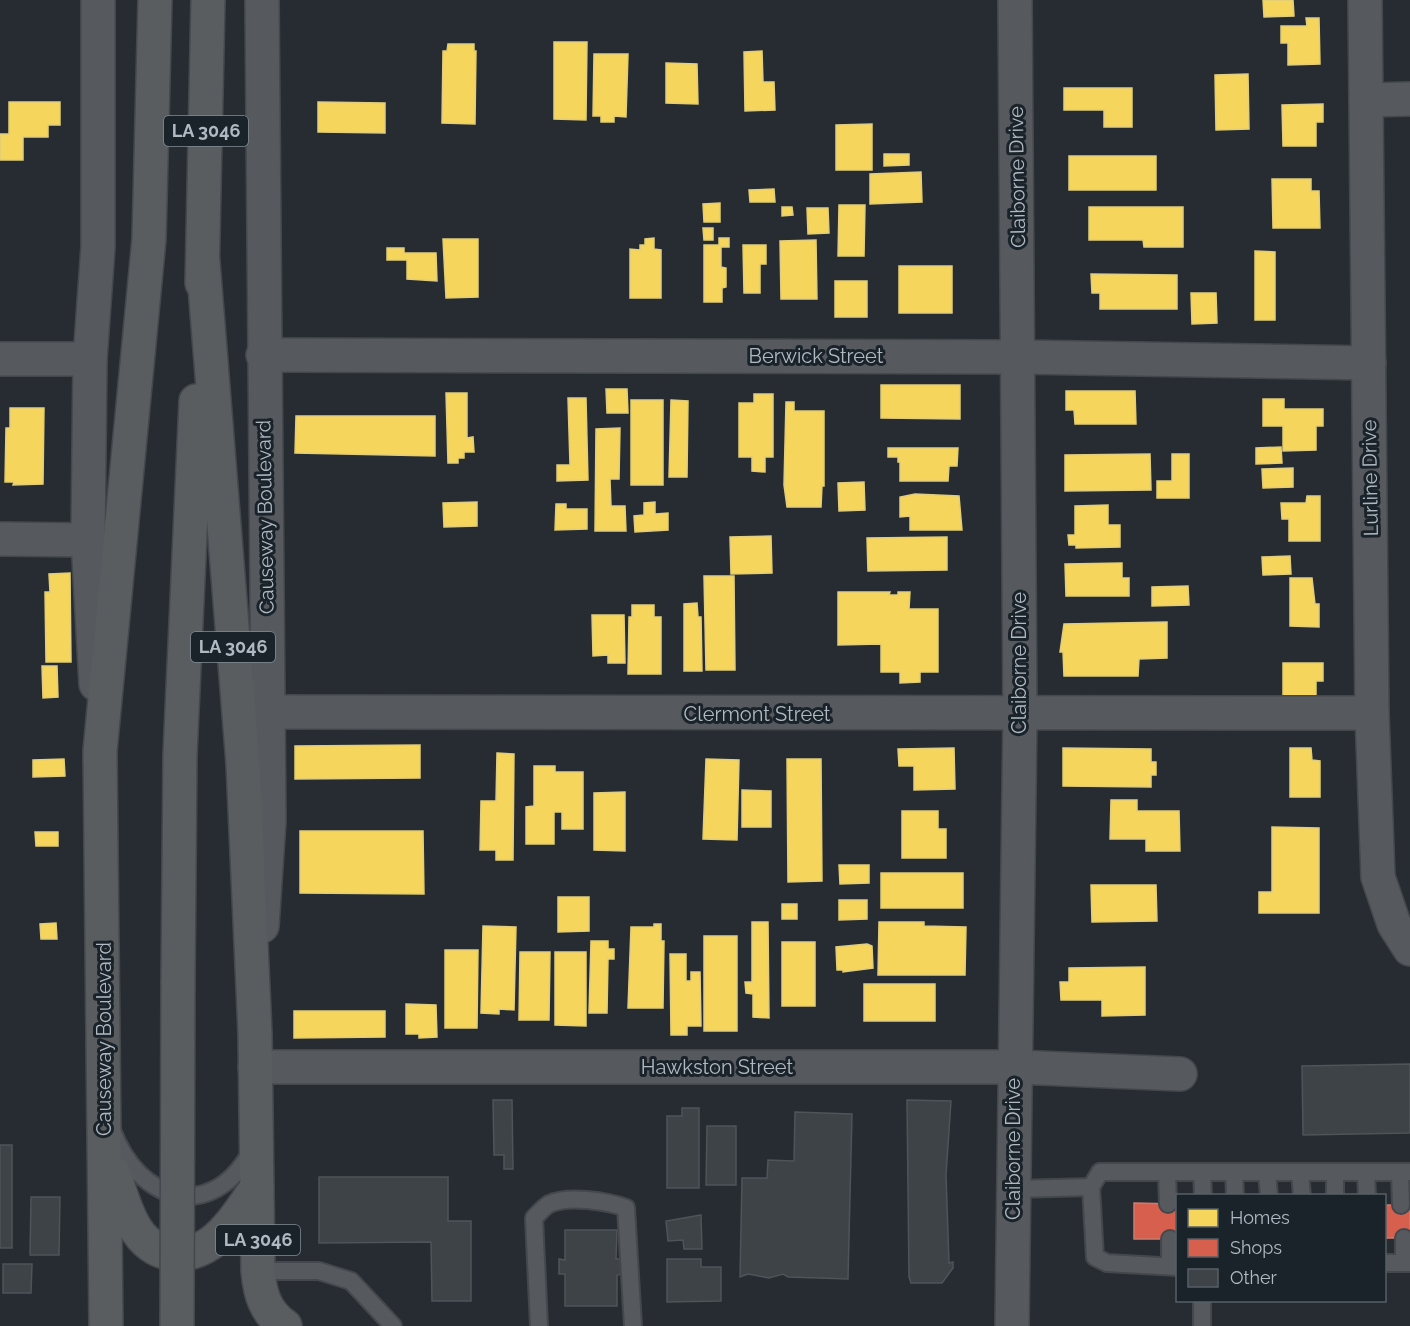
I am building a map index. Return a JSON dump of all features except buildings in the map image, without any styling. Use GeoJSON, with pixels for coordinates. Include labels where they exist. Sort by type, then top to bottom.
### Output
{"type":"FeatureCollection","features":[{"type":"Feature","properties":{"kind":"highway","name":"Causeway Boulevard"},"geometry":{"type":"LineString","coordinates":[[106,1326],[100,752],[149,239],[155,0]]}},
{"type":"Feature","properties":{"kind":"highway","name":"LA 3046"},"geometry":{"type":"LineString","coordinates":[[208,0],[203,262],[243,764],[255,1033],[258,1271],[263,1300],[268,1310],[285,1326]]}},
{"type":"Feature","properties":{"kind":"highway"},"geometry":{"type":"LineString","coordinates":[[177,1326],[180,755],[203,262]]}},
{"type":"Feature","properties":{"kind":"highway"},"geometry":{"type":"LineString","coordinates":[[104,1140],[125,1208],[141,1237],[154,1250],[183,1254],[209,1245],[227,1228],[257,1187]]}},
{"type":"Feature","properties":{"kind":"street","name":"Causeway Boulevard"},"geometry":{"type":"LineString","coordinates":[[98,0],[98,247],[90,359],[88,540],[100,752]]}},
{"type":"Feature","properties":{"kind":"street","name":"Causeway Boulevard"},"geometry":{"type":"LineString","coordinates":[[255,1033],[269,821],[263,355],[262,0]]}},
{"type":"Feature","properties":{"kind":"street","name":"Claiborne Drive"},"geometry":{"type":"LineString","coordinates":[[1012,1326],[1020,714],[1015,0]]}},
{"type":"Feature","properties":{"kind":"street","name":"Lurline Drive"},"geometry":{"type":"LineString","coordinates":[[1365,0],[1372,713],[1378,877],[1394,924],[1410,949]]}},
{"type":"Feature","properties":{"kind":"street"},"geometry":{"type":"LineString","coordinates":[[1366,100],[1410,99]]}},
{"type":"Feature","properties":{"kind":"street","name":"Berwick Street"},"geometry":{"type":"LineString","coordinates":[[263,355],[1019,357],[1369,363]]}},
{"type":"Feature","properties":{"kind":"street"},"geometry":{"type":"LineString","coordinates":[[0,359],[90,359]]}},
{"type":"Feature","properties":{"kind":"street"},"geometry":{"type":"LineString","coordinates":[[0,539],[88,540]]}},
{"type":"Feature","properties":{"kind":"street","name":"Clermont Street"},"geometry":{"type":"LineString","coordinates":[[268,712],[1372,713]]}},
{"type":"Feature","properties":{"kind":"street","name":"Hawkston Street"},"geometry":{"type":"LineString","coordinates":[[255,1067],[1014,1067],[1179,1074]]}},
{"type":"Feature","properties":{"kind":"lane"},"geometry":{"type":"LineString","coordinates":[[104,1107],[118,1147],[134,1170],[155,1189],[170,1193],[203,1194],[217,1189],[244,1164],[255,1144]]}},
{"type":"Feature","properties":{"kind":"lane"},"geometry":{"type":"LineString","coordinates":[[1170,1239],[1174,1267],[1107,1263],[1095,1257],[1091,1187],[1100,1172],[1405,1172],[1401,1205]]}},
{"type":"Feature","properties":{"kind":"lane"},"geometry":{"type":"LineString","coordinates":[[1167,1172],[1168,1204]]}},
{"type":"Feature","properties":{"kind":"lane"},"geometry":{"type":"LineString","coordinates":[[1202,1172],[1203,1194]]}},
{"type":"Feature","properties":{"kind":"lane"},"geometry":{"type":"LineString","coordinates":[[1234,1172],[1235,1194]]}},
{"type":"Feature","properties":{"kind":"lane"},"geometry":{"type":"LineString","coordinates":[[1267,1172],[1269,1194]]}},
{"type":"Feature","properties":{"kind":"lane"},"geometry":{"type":"LineString","coordinates":[[1300,1172],[1302,1194]]}},
{"type":"Feature","properties":{"kind":"lane"},"geometry":{"type":"LineString","coordinates":[[1335,1172],[1335,1194]]}},
{"type":"Feature","properties":{"kind":"lane"},"geometry":{"type":"LineString","coordinates":[[1366,1172],[1367,1194]]}},
{"type":"Feature","properties":{"kind":"lane"},"geometry":{"type":"LineString","coordinates":[[1014,1189],[1091,1187]]}},
{"type":"Feature","properties":{"kind":"lane"},"geometry":{"type":"LineString","coordinates":[[540,1326],[534,1218],[549,1204],[575,1200],[608,1201],[626,1208],[633,1326]]}},
{"type":"Feature","properties":{"kind":"lane"},"geometry":{"type":"LineString","coordinates":[[1386,1263],[1407,1263],[1404,1238]]}},
{"type":"Feature","properties":{"kind":"lane"},"geometry":{"type":"LineString","coordinates":[[258,1271],[319,1271],[351,1281],[393,1326]]}},
{"type":"Feature","properties":{"kind":"lane"},"geometry":{"type":"LineString","coordinates":[[1202,1302],[1202,1326]]}}]}
